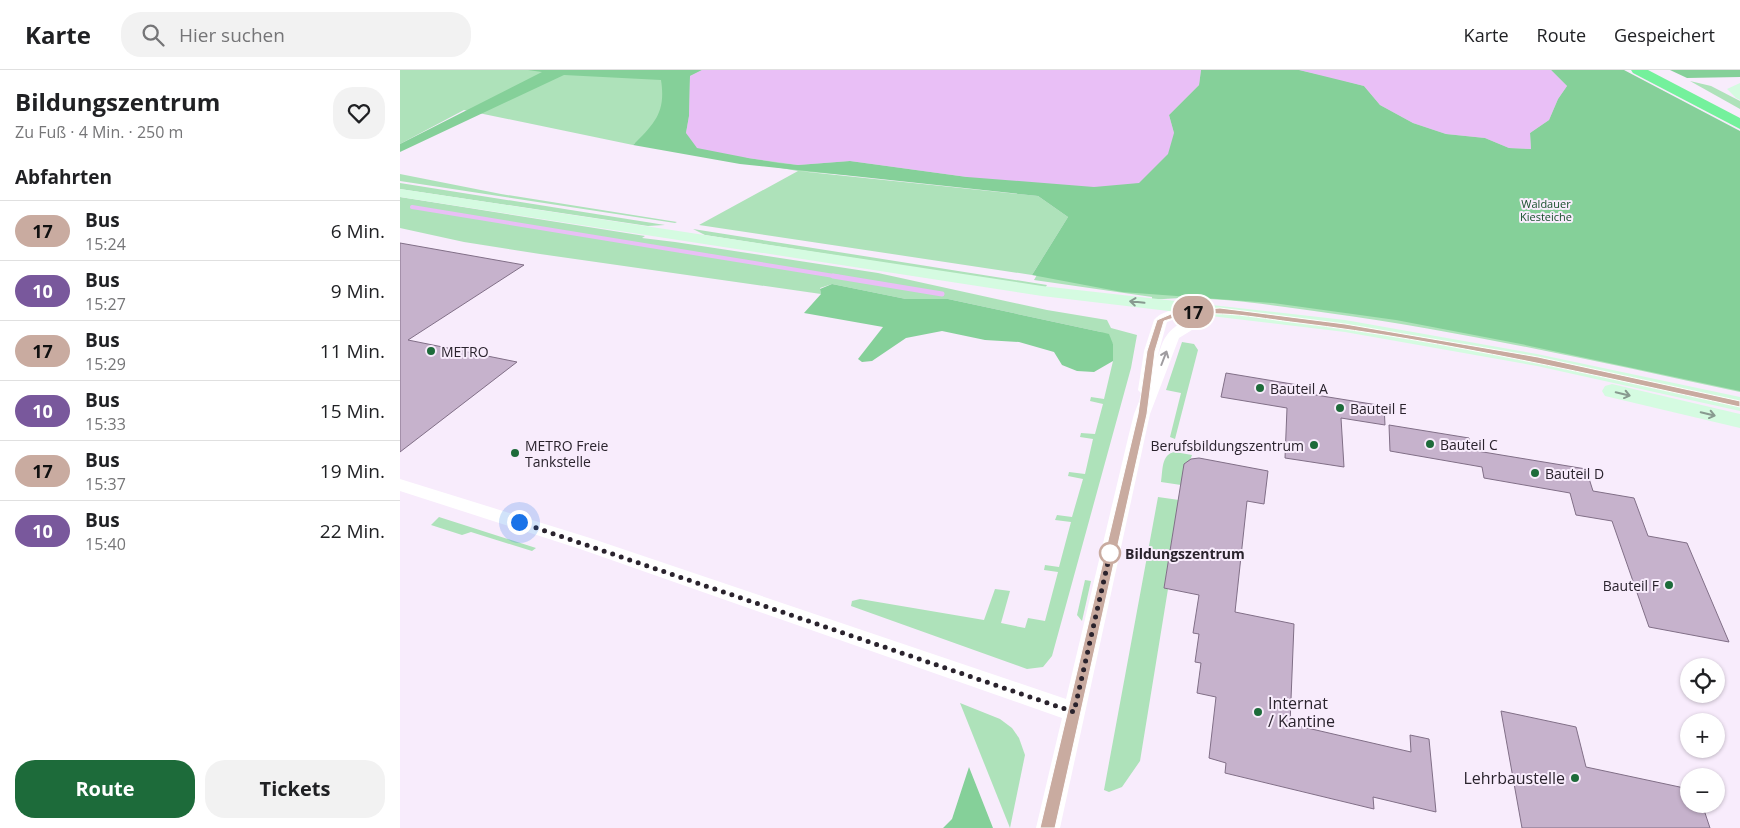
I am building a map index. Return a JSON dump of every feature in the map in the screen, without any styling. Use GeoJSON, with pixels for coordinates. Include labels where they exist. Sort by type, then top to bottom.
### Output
{"type":"FeatureCollection","features":[{"type":"Feature","properties":{"kind":"highway"},"geometry":{"type":"LineString","coordinates":[[1638,70],[1740,115]]}},
{"type":"Feature","properties":{"kind":"highway"},"geometry":{"type":"LineString","coordinates":[[1653,70],[1740,124]]}},
{"type":"Feature","properties":{"kind":"main road"},"geometry":{"type":"LineString","coordinates":[[1740,86],[1733,89],[1740,96]]}},
{"type":"Feature","properties":{"kind":"main road"},"geometry":{"type":"LineString","coordinates":[[400,193],[1042,291],[1345,326],[1538,360],[1740,404]]}},
{"type":"Feature","properties":{"kind":"main road"},"geometry":{"type":"LineString","coordinates":[[882,268],[1040,304],[1108,314],[1342,339],[1423,352],[1543,376],[1740,421]]}},
{"type":"Feature","properties":{"kind":"street"},"geometry":{"type":"LineString","coordinates":[[1048,828],[1142,414],[1151,351],[1161,320],[1178,314],[1220,311]]}},
{"type":"Feature","properties":{"kind":"street"},"geometry":{"type":"LineString","coordinates":[[1142,414],[1173,336],[1183,328],[1196,322]]}},
{"type":"Feature","properties":{"kind":"street"},"geometry":{"type":"LineString","coordinates":[[400,484],[584,543],[1074,712]]}},
{"type":"Feature","properties":{"kind":"green space","name":"Waldauer Kiesteiche"},"geometry":{"type":"Polygon","coordinates":[[[400,70],[1596,70],[1740,288],[1740,392],[1432,329],[1240,302],[1195,299],[1152,300],[1152,297],[1034,280],[1071,217],[1042,191],[798,171],[635,143],[633,145],[464,110],[400,144],[400,70]]]}},
{"type":"Feature","properties":{"kind":"green space","name":"Waldauer Kiesteiche"},"geometry":{"type":"Polygon","coordinates":[[[528,70],[702,70],[690,76],[689,116],[686,133],[748,158],[779,163],[798,165],[850,161],[967,177],[1174,133],[1169,115],[1199,85],[1201,70],[1299,70],[1331,77],[1364,86],[1380,105],[1413,123],[1446,134],[1485,138],[1509,148],[1531,149],[1530,133],[1549,120],[1558,99],[1567,86],[1551,70],[1624,70],[1740,131],[1740,391],[1521,344],[1396,320],[1273,303],[1122,292],[1032,275],[1068,217],[1038,196],[740,164],[633,145],[657,116],[662,101],[661,80],[564,75],[400,152],[400,144],[542,72],[528,70]]]}},
{"type":"Feature","properties":{"kind":"green space"},"geometry":{"type":"Polygon","coordinates":[[[1670,70],[1740,70],[1740,77],[1687,78],[1670,70]]]}},
{"type":"Feature","properties":{"kind":"green space"},"geometry":{"type":"Polygon","coordinates":[[[1690,81],[1711,86],[1740,101],[1740,109],[1690,81]]]}},
{"type":"Feature","properties":{"kind":"green space"},"geometry":{"type":"Polygon","coordinates":[[[798,171],[1038,196],[1068,217],[1032,275],[699,225],[798,171]]]}},
{"type":"Feature","properties":{"kind":"green space"},"geometry":{"type":"Polygon","coordinates":[[[400,174],[501,194],[677,222],[400,181],[400,174]]]}},
{"type":"Feature","properties":{"kind":"green space"},"geometry":{"type":"Polygon","coordinates":[[[400,183],[665,225],[648,226],[400,189],[400,183]]]}},
{"type":"Feature","properties":{"kind":"green space"},"geometry":{"type":"Polygon","coordinates":[[[400,197],[645,236],[642,238],[878,273],[1047,310],[1107,320],[1111,328],[1137,335],[1131,368],[1052,656],[1043,667],[1027,669],[851,606],[852,601],[860,599],[984,620],[995,589],[1010,591],[1001,623],[1025,628],[1028,618],[1045,621],[1058,572],[1044,570],[1045,565],[1059,567],[1071,522],[1055,520],[1057,515],[1072,517],[1083,479],[1068,476],[1069,472],[1085,474],[1093,439],[1080,437],[1081,433],[1095,434],[1103,404],[1090,401],[1091,397],[1104,399],[1113,361],[1113,344],[1101,332],[948,299],[906,299],[832,284],[820,288],[821,294],[464,242],[400,228],[400,197]]]}},
{"type":"Feature","properties":{"kind":"green space"},"geometry":{"type":"Polygon","coordinates":[[[693,229],[1047,285],[1045,288],[705,235],[693,229]]]}},
{"type":"Feature","properties":{"kind":"green space"},"geometry":{"type":"Polygon","coordinates":[[[832,284],[906,299],[948,299],[1109,334],[1113,344],[1113,361],[1094,372],[1077,371],[1062,365],[1054,352],[1019,342],[985,340],[942,331],[906,338],[872,361],[862,362],[858,359],[883,327],[804,313],[821,294],[820,289],[832,284]]]}},
{"type":"Feature","properties":{"kind":"green space"},"geometry":{"type":"Polygon","coordinates":[[[1182,342],[1194,344],[1198,350],[1175,439],[1170,437],[1181,393],[1166,390],[1182,342]]]}},
{"type":"Feature","properties":{"kind":"green space"},"geometry":{"type":"Polygon","coordinates":[[[1170,453],[1192,455],[1181,485],[1161,482],[1165,459],[1170,453]]]}},
{"type":"Feature","properties":{"kind":"green space"},"geometry":{"type":"Polygon","coordinates":[[[1158,497],[1179,500],[1164,588],[1168,589],[1140,761],[1122,787],[1109,792],[1104,790],[1158,497]]]}},
{"type":"Feature","properties":{"kind":"green space"},"geometry":{"type":"Polygon","coordinates":[[[439,517],[536,548],[532,551],[471,532],[462,535],[431,525],[439,517]]]}},
{"type":"Feature","properties":{"kind":"green space"},"geometry":{"type":"Polygon","coordinates":[[[1085,580],[1091,581],[1082,621],[1077,615],[1085,580]]]}},
{"type":"Feature","properties":{"kind":"green space"},"geometry":{"type":"Polygon","coordinates":[[[960,703],[1000,719],[1012,728],[1019,738],[1025,755],[1010,828],[960,703]]]}},
{"type":"Feature","properties":{"kind":"green space"},"geometry":{"type":"Polygon","coordinates":[[[969,767],[993,828],[943,828],[952,819],[969,767]]]}},
{"type":"Feature","properties":{"kind":"shaded area"},"geometry":{"type":"Polygon","coordinates":[[[702,70],[1201,70],[1199,85],[1169,115],[1174,133],[1168,154],[1139,183],[1094,187],[967,177],[850,161],[798,165],[697,148],[686,133],[689,116],[690,76],[702,70]]]}},
{"type":"Feature","properties":{"kind":"shaded area"},"geometry":{"type":"Polygon","coordinates":[[[1299,70],[1551,70],[1567,86],[1558,99],[1549,120],[1530,133],[1531,149],[1509,148],[1485,138],[1446,134],[1413,123],[1380,105],[1364,86],[1299,70]]]}},
{"type":"Feature","properties":{"kind":"building","name":"METRO"},"geometry":{"type":"Polygon","coordinates":[[[400,243],[524,265],[408,340],[517,362],[400,452],[400,243]]]}},
{"type":"Feature","properties":{"kind":"building"},"geometry":{"type":"Polygon","coordinates":[[[1226,373],[1298,385],[1297,392],[1384,406],[1385,425],[1341,418],[1344,467],[1285,458],[1287,408],[1221,397],[1226,373]]]}},
{"type":"Feature","properties":{"kind":"building"},"geometry":{"type":"Polygon","coordinates":[[[1389,425],[1469,438],[1471,450],[1586,469],[1593,491],[1634,498],[1648,536],[1687,543],[1729,642],[1649,627],[1612,521],[1576,515],[1570,493],[1484,478],[1482,467],[1390,451],[1389,425]]]}},
{"type":"Feature","properties":{"kind":"building","name":"Internat / Kantine"},"geometry":{"type":"Polygon","coordinates":[[[1199,458],[1268,471],[1264,504],[1247,501],[1235,612],[1294,624],[1290,724],[1411,752],[1410,735],[1429,739],[1436,812],[1373,797],[1374,809],[1225,773],[1226,763],[1209,758],[1216,697],[1197,693],[1201,663],[1195,662],[1199,634],[1193,633],[1199,595],[1164,588],[1184,464],[1191,459],[1199,458]]]}},
{"type":"Feature","properties":{"kind":"building","name":"Lehrbaustelle"},"geometry":{"type":"Polygon","coordinates":[[[1501,711],[1576,727],[1586,767],[1680,787],[1680,813],[1705,813],[1710,828],[1522,828],[1501,711]]]}},
{"type":"Feature","properties":{"kind":"waterway"},"geometry":{"type":"LineString","coordinates":[[412,207],[840,277]]}},
{"type":"Feature","properties":{"kind":"waterway"},"geometry":{"type":"LineString","coordinates":[[833,276],[942,294]]}},
{"type":"Feature","properties":{"kind":"bus line","name":"17"},"geometry":{"type":"LineString","coordinates":[[1048,828],[1142,414],[1151,351],[1161,320],[1178,314],[1220,311],[1345,326],[1538,360],[1740,404]]}},
{"type":"Feature","properties":{"kind":"place","name":"METRO"},"geometry":{"type":"Point","coordinates":[431,351]}},
{"type":"Feature","properties":{"kind":"place","name":"Bauteil A"},"geometry":{"type":"Point","coordinates":[1260,388]}},
{"type":"Feature","properties":{"kind":"place","name":"Bauteil E"},"geometry":{"type":"Point","coordinates":[1340,408]}},
{"type":"Feature","properties":{"kind":"place","name":"Bauteil C"},"geometry":{"type":"Point","coordinates":[1430,444]}},
{"type":"Feature","properties":{"kind":"place","name":"Berufsbildungszentrum"},"geometry":{"type":"Point","coordinates":[1314,445]}},
{"type":"Feature","properties":{"kind":"place","name":"METRO Freie Tankstelle"},"geometry":{"type":"Point","coordinates":[515,453]}},
{"type":"Feature","properties":{"kind":"place","name":"Bauteil D"},"geometry":{"type":"Point","coordinates":[1535,473]}},
{"type":"Feature","properties":{"kind":"place","name":"Bildungszentrum"},"geometry":{"type":"Point","coordinates":[1110,553]}},
{"type":"Feature","properties":{"kind":"place","name":"Bauteil F"},"geometry":{"type":"Point","coordinates":[1669,585]}},
{"type":"Feature","properties":{"kind":"place","name":"Internat / Kantine"},"geometry":{"type":"Point","coordinates":[1258,712]}},
{"type":"Feature","properties":{"kind":"place","name":"Lehrbaustelle"},"geometry":{"type":"Point","coordinates":[1575,778]}},
{"type":"Feature","properties":{"kind":"route"},"geometry":{"type":"LineString","coordinates":[[519,522],[600,548],[1074,712],[1111,549],[1110,553]]}}]}
